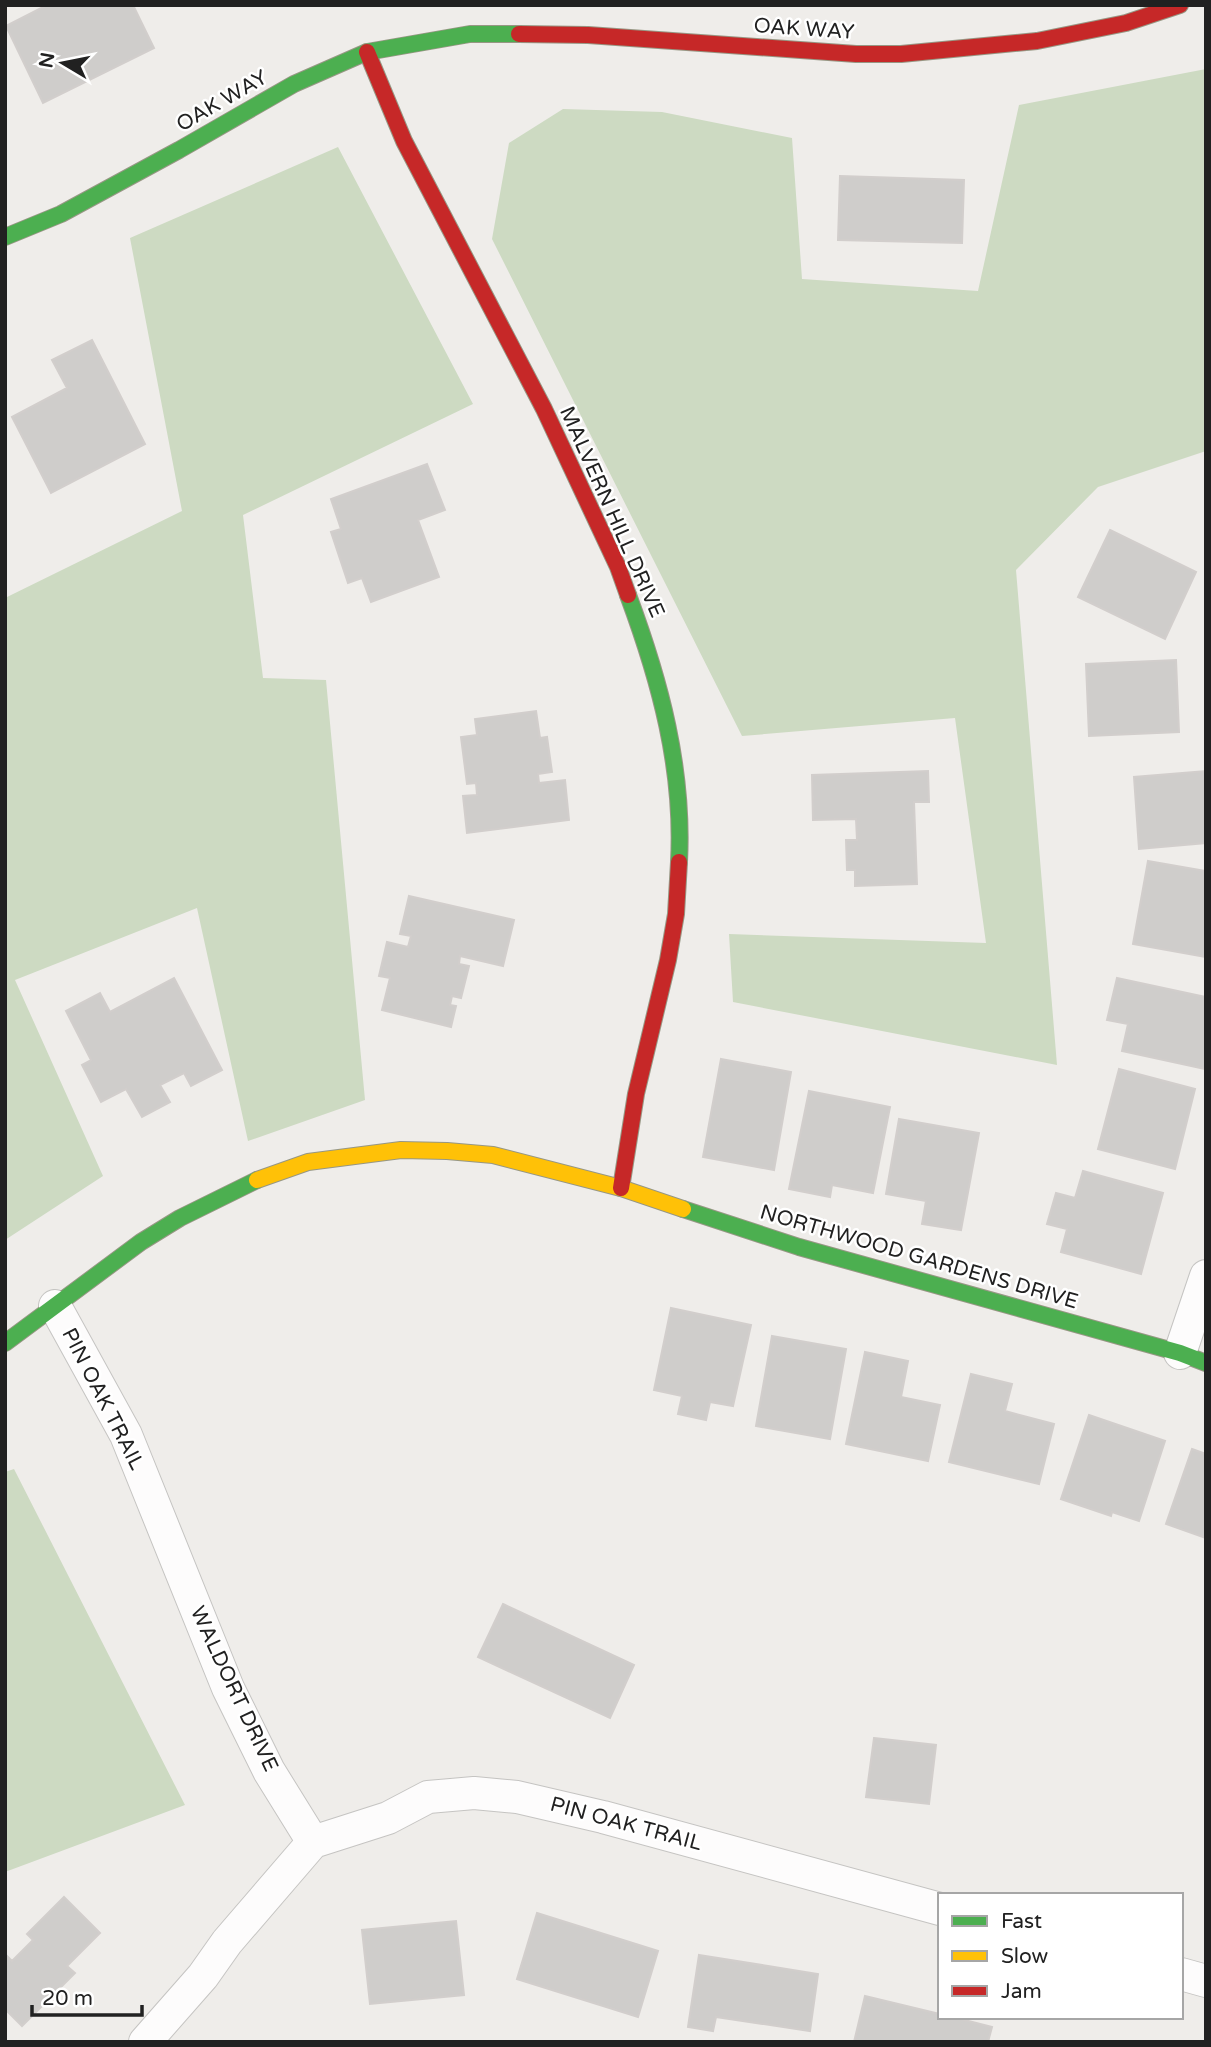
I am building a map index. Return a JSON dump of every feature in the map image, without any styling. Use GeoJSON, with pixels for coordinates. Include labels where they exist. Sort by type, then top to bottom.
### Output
{"type":"FeatureCollection","features":[{"type":"Feature","properties":{"kind":"street","name":"OAK WAY"},"geometry":{"type":"LineString","coordinates":[[5,237],[72,208],[294,84],[367,52],[470,34],[588,34],[856,54],[901,54],[1037,41],[1126,23],[1180,5]]}},
{"type":"Feature","properties":{"kind":"street","name":"MALVERN HILL DRIVE"},"geometry":{"type":"LineString","coordinates":[[367,52],[404,141],[544,408],[618,567],[649,651],[671,737],[681,825],[676,915],[636,1094],[621,1188]]}},
{"type":"Feature","properties":{"kind":"street","name":"NORTHWOOD GARDENS DRIVE"},"geometry":{"type":"LineString","coordinates":[[5,1343],[141,1242],[180,1218],[264,1177],[308,1162],[401,1150],[494,1155],[621,1188],[799,1247],[1193,1358]]}},
{"type":"Feature","properties":{"kind":"street"},"geometry":{"type":"LineString","coordinates":[[1193,1358],[1206,1276]]}},
{"type":"Feature","properties":{"kind":"street","name":"PIN OAK TRAIL"},"geometry":{"type":"LineString","coordinates":[[55,1306],[126,1435],[165,1531]]}},
{"type":"Feature","properties":{"kind":"street","name":"WALDORT DRIVE"},"geometry":{"type":"LineString","coordinates":[[165,1531],[228,1688],[269,1771],[313,1842]]}},
{"type":"Feature","properties":{"kind":"street","name":"PIN OAK TRAIL"},"geometry":{"type":"LineString","coordinates":[[313,1842],[388,1818],[428,1797],[474,1793],[517,1797],[603,1817],[938,1908]]}},
{"type":"Feature","properties":{"kind":"street"},"geometry":{"type":"LineString","coordinates":[[145,2042],[203,1976],[227,1941],[313,1842]]}},
{"type":"Feature","properties":{"kind":"street"},"geometry":{"type":"LineString","coordinates":[[1183,1975],[1206,1981]]}},
{"type":"Feature","properties":{"kind":"green space"},"geometry":{"type":"Polygon","coordinates":[[[1206,69],[1206,451],[1098,487],[1016,570],[1057,1065],[733,1002],[729,934],[986,943],[955,718],[742,736],[492,239],[509,143],[563,109],[662,112],[792,138],[802,279],[978,291],[1019,105],[1206,69]]]}},
{"type":"Feature","properties":{"kind":"green space"},"geometry":{"type":"Polygon","coordinates":[[[338,147],[473,404],[243,515],[263,678],[326,680],[365,1100],[248,1141],[197,908],[15,980],[103,1176],[5,1240],[5,598],[182,511],[130,238],[338,147]]]}},
{"type":"Feature","properties":{"kind":"green space"},"geometry":{"type":"Polygon","coordinates":[[[14,1469],[185,1805],[5,1872],[5,1472],[14,1469]]]}},
{"type":"Feature","properties":{"kind":"building"},"geometry":{"type":"Polygon","coordinates":[[[47,5],[133,5],[154,48],[43,103],[6,26],[47,5]]]}},
{"type":"Feature","properties":{"kind":"building"},"geometry":{"type":"Polygon","coordinates":[[[840,176],[964,180],[962,243],[838,240],[840,176]]]}},
{"type":"Feature","properties":{"kind":"building"},"geometry":{"type":"Polygon","coordinates":[[[92,340],[145,444],[51,493],[12,417],[67,388],[52,360],[92,340]]]}},
{"type":"Feature","properties":{"kind":"building"},"geometry":{"type":"Polygon","coordinates":[[[427,464],[445,510],[418,520],[439,577],[371,602],[362,578],[348,583],[331,532],[341,529],[331,499],[427,464]]]}},
{"type":"Feature","properties":{"kind":"building"},"geometry":{"type":"Polygon","coordinates":[[[1110,530],[1196,572],[1165,639],[1078,597],[1110,530]]]}},
{"type":"Feature","properties":{"kind":"building"},"geometry":{"type":"Polygon","coordinates":[[[1176,660],[1179,732],[1089,736],[1086,664],[1176,660]]]}},
{"type":"Feature","properties":{"kind":"building"},"geometry":{"type":"Polygon","coordinates":[[[536,711],[540,738],[547,737],[552,772],[538,774],[539,783],[565,780],[569,820],[467,833],[463,796],[477,795],[476,783],[467,784],[461,737],[477,735],[475,719],[536,711]]]}},
{"type":"Feature","properties":{"kind":"building"},"geometry":{"type":"Polygon","coordinates":[[[928,771],[929,802],[914,802],[917,884],[855,886],[855,870],[847,870],[846,840],[857,840],[856,819],[813,820],[812,775],[928,771]]]}},
{"type":"Feature","properties":{"kind":"building"},"geometry":{"type":"Polygon","coordinates":[[[1206,771],[1206,843],[1139,849],[1134,777],[1206,771]]]}},
{"type":"Feature","properties":{"kind":"building"},"geometry":{"type":"Polygon","coordinates":[[[1148,861],[1206,871],[1206,957],[1133,944],[1148,861]]]}},
{"type":"Feature","properties":{"kind":"building"},"geometry":{"type":"Polygon","coordinates":[[[409,896],[514,920],[503,966],[460,956],[459,964],[469,966],[461,998],[452,996],[450,1005],[456,1006],[451,1027],[382,1010],[390,978],[379,976],[387,942],[408,947],[411,936],[400,934],[409,896]]]}},
{"type":"Feature","properties":{"kind":"building"},"geometry":{"type":"Polygon","coordinates":[[[174,978],[222,1070],[191,1086],[184,1073],[160,1085],[170,1102],[142,1117],[126,1089],[101,1102],[82,1065],[91,1060],[66,1011],[100,993],[110,1012],[174,978]]]}},
{"type":"Feature","properties":{"kind":"building"},"geometry":{"type":"Polygon","coordinates":[[[1117,978],[1206,997],[1205,1069],[1122,1051],[1128,1024],[1107,1020],[1117,978]]]}},
{"type":"Feature","properties":{"kind":"building"},"geometry":{"type":"Polygon","coordinates":[[[721,1059],[791,1072],[774,1170],[703,1157],[721,1059]]]}},
{"type":"Feature","properties":{"kind":"building"},"geometry":{"type":"Polygon","coordinates":[[[1119,1069],[1195,1089],[1175,1169],[1098,1149],[1119,1069]]]}},
{"type":"Feature","properties":{"kind":"building"},"geometry":{"type":"Polygon","coordinates":[[[809,1091],[890,1107],[873,1193],[832,1185],[830,1197],[789,1189],[809,1091]]]}},
{"type":"Feature","properties":{"kind":"building"},"geometry":{"type":"Polygon","coordinates":[[[899,1119],[979,1133],[961,1230],[922,1224],[926,1201],[886,1194],[899,1119]]]}},
{"type":"Feature","properties":{"kind":"building"},"geometry":{"type":"Polygon","coordinates":[[[1083,1171],[1163,1193],[1141,1274],[1061,1252],[1067,1229],[1047,1224],[1056,1193],[1075,1198],[1083,1171]]]}},
{"type":"Feature","properties":{"kind":"building"},"geometry":{"type":"Polygon","coordinates":[[[671,1308],[751,1325],[733,1406],[710,1402],[706,1420],[678,1414],[682,1396],[654,1390],[671,1308]]]}},
{"type":"Feature","properties":{"kind":"building"},"geometry":{"type":"Polygon","coordinates":[[[772,1336],[846,1349],[830,1439],[756,1426],[772,1336]]]}},
{"type":"Feature","properties":{"kind":"building"},"geometry":{"type":"Polygon","coordinates":[[[865,1352],[908,1361],[901,1397],[940,1405],[928,1461],[846,1444],[865,1352]]]}},
{"type":"Feature","properties":{"kind":"building"},"geometry":{"type":"Polygon","coordinates":[[[971,1374],[1012,1384],[1005,1411],[1054,1424],[1039,1484],[949,1462],[971,1374]]]}},
{"type":"Feature","properties":{"kind":"building"},"geometry":{"type":"Polygon","coordinates":[[[1089,1415],[1165,1441],[1139,1521],[1112,1512],[1111,1516],[1061,1499],[1089,1415]]]}},
{"type":"Feature","properties":{"kind":"building"},"geometry":{"type":"Polygon","coordinates":[[[1192,1449],[1206,1454],[1206,1538],[1166,1524],[1192,1449]]]}},
{"type":"Feature","properties":{"kind":"building"},"geometry":{"type":"Polygon","coordinates":[[[503,1604],[634,1665],[610,1718],[478,1657],[503,1604]]]}},
{"type":"Feature","properties":{"kind":"building"},"geometry":{"type":"Polygon","coordinates":[[[874,1738],[936,1745],[929,1804],[866,1797],[874,1738]]]}},
{"type":"Feature","properties":{"kind":"building"},"geometry":{"type":"Polygon","coordinates":[[[64,1897],[100,1933],[67,1966],[75,1973],[22,2026],[5,2009],[5,1954],[12,1961],[33,1940],[27,1934],[64,1897]]]}},
{"type":"Feature","properties":{"kind":"building"},"geometry":{"type":"Polygon","coordinates":[[[537,1913],[658,1951],[638,2017],[517,1979],[537,1913]]]}},
{"type":"Feature","properties":{"kind":"building"},"geometry":{"type":"Polygon","coordinates":[[[456,1921],[464,1995],[370,2004],[362,1930],[456,1921]]]}},
{"type":"Feature","properties":{"kind":"building"},"geometry":{"type":"Polygon","coordinates":[[[699,1955],[818,1974],[810,2031],[716,2017],[713,2031],[688,2027],[699,1955]]]}},
{"type":"Feature","properties":{"kind":"building"},"geometry":{"type":"Polygon","coordinates":[[[865,1996],[938,2014],[938,2019],[961,2019],[992,2027],[988,2042],[854,2042],[865,1996]]]}},
{"type":"Feature","properties":{"kind":"traffic: fast"},"geometry":{"type":"LineString","coordinates":[[5,237],[61,214],[294,84],[367,52],[470,34],[519,34]]}},
{"type":"Feature","properties":{"kind":"traffic: fast"},"geometry":{"type":"LineString","coordinates":[[628,595],[660,693],[667,726],[678,793],[679,862]]}},
{"type":"Feature","properties":{"kind":"traffic: fast"},"geometry":{"type":"LineString","coordinates":[[5,1343],[141,1242],[180,1218],[257,1180]]}},
{"type":"Feature","properties":{"kind":"traffic: fast"},"geometry":{"type":"LineString","coordinates":[[683,1209],[799,1247],[1180,1353],[1206,1363]]}},
{"type":"Feature","properties":{"kind":"traffic: slow"},"geometry":{"type":"LineString","coordinates":[[257,1180],[308,1162],[401,1150],[447,1151],[493,1155],[621,1188],[683,1209]]}},
{"type":"Feature","properties":{"kind":"traffic: jam"},"geometry":{"type":"LineString","coordinates":[[519,34],[588,35],[856,54],[901,54],[1037,41],[1126,23],[1180,5]]}},
{"type":"Feature","properties":{"kind":"traffic: jam"},"geometry":{"type":"LineString","coordinates":[[367,52],[404,141],[544,409],[618,567],[628,595]]}},
{"type":"Feature","properties":{"kind":"traffic: jam"},"geometry":{"type":"LineString","coordinates":[[621,1188],[636,1094],[668,960],[676,914],[679,862]]}}]}
